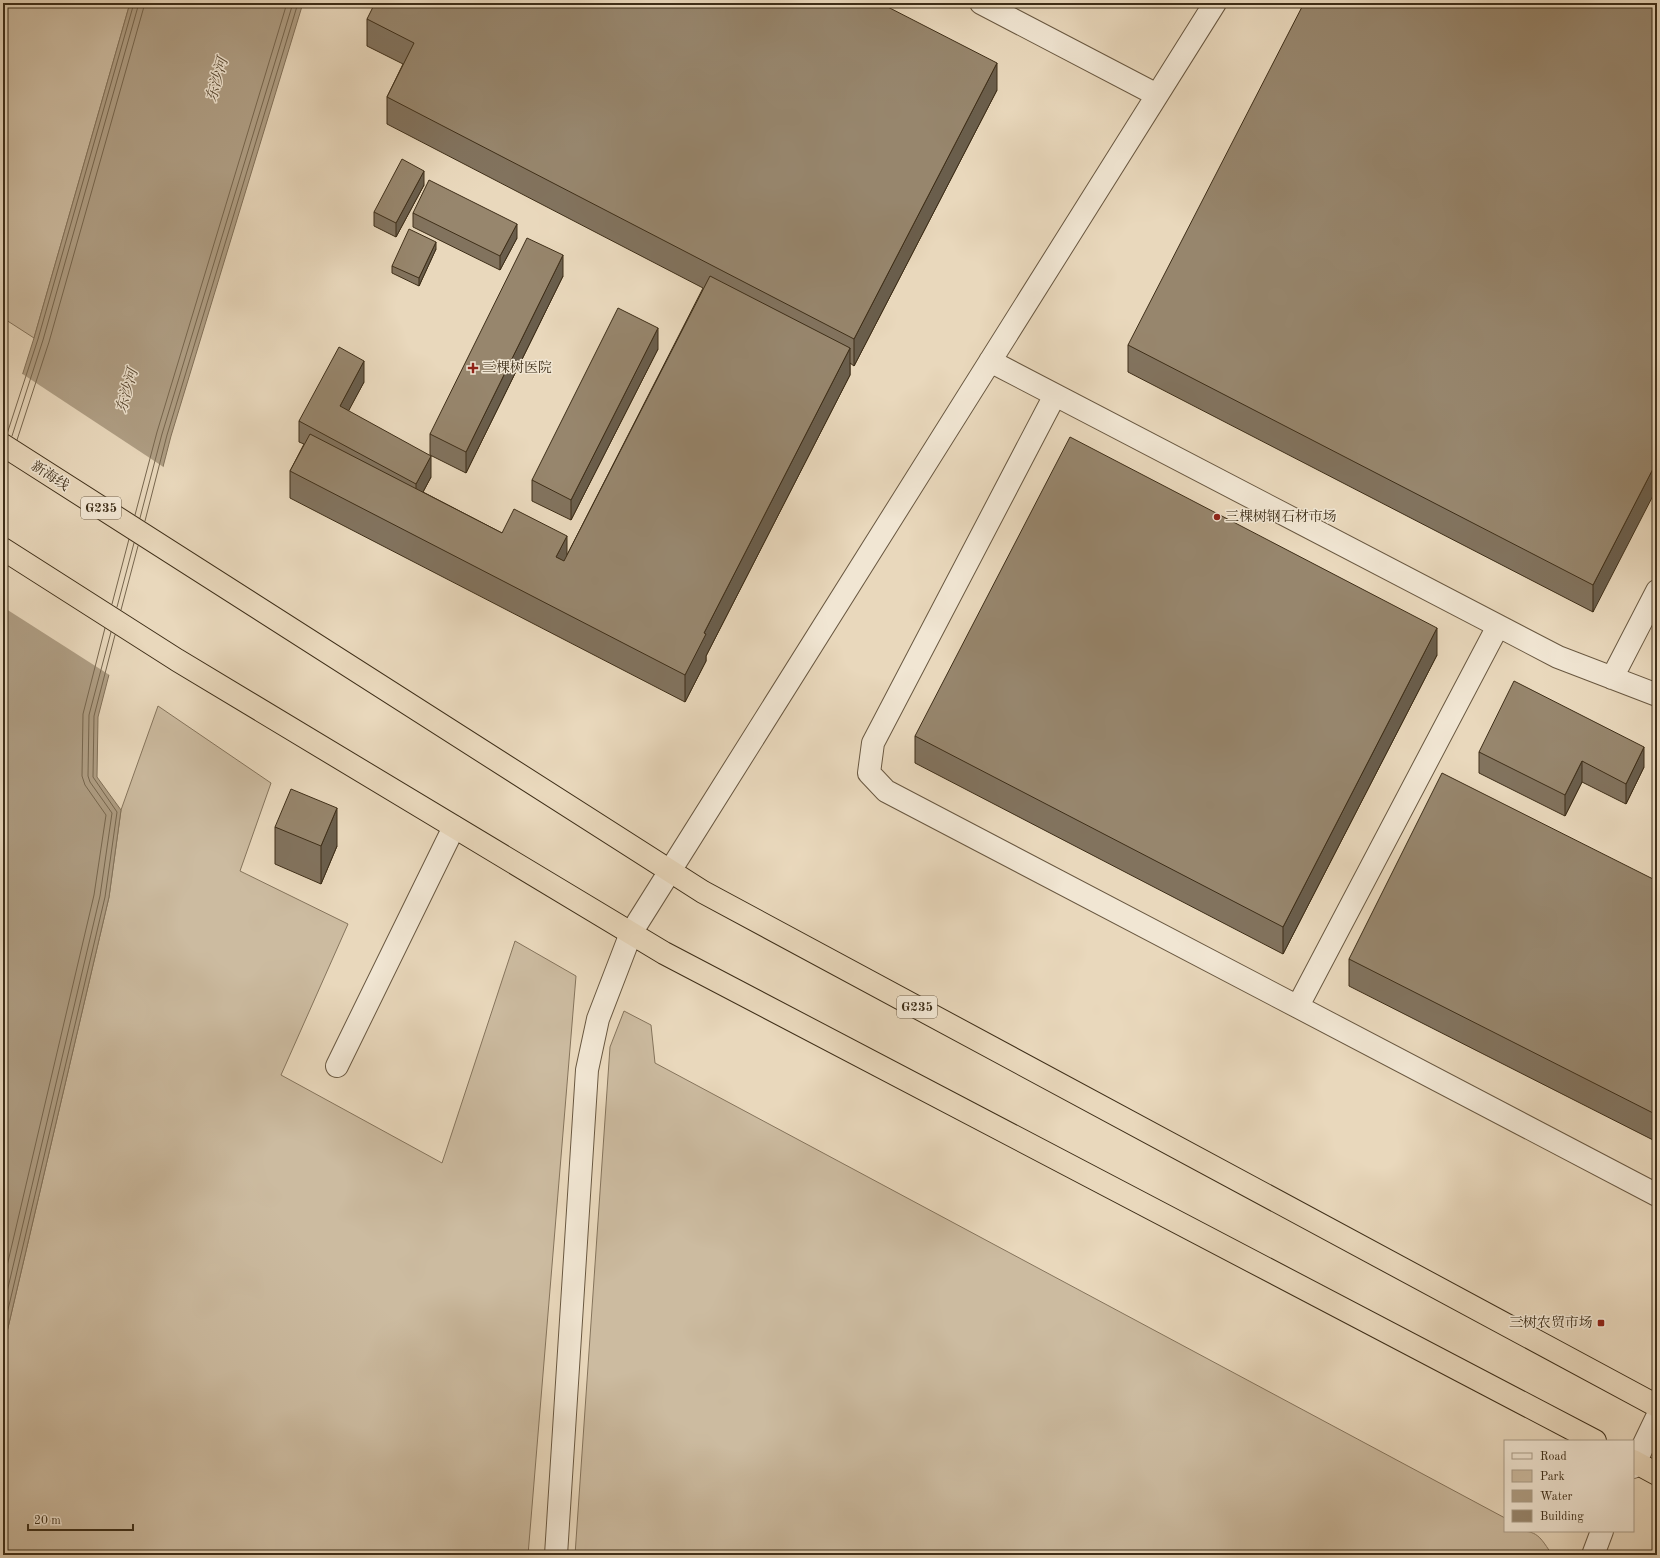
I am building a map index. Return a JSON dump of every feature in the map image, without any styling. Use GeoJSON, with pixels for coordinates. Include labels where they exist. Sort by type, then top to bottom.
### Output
{"type":"FeatureCollection","features":[{"type":"Feature","properties":{"kind":"highway","name":"新海线"},"geometry":{"type":"LineString","coordinates":[[3,445],[670,870]]}},
{"type":"Feature","properties":{"kind":"highway"},"geometry":{"type":"LineString","coordinates":[[3,548],[177,660],[671,957],[1593,1440]]}},
{"type":"Feature","properties":{"kind":"highway","name":"G235"},"geometry":{"type":"LineString","coordinates":[[670,870],[703,892],[1657,1406]]}},
{"type":"Feature","properties":{"kind":"highway"},"geometry":{"type":"LineString","coordinates":[[1634,1463],[1657,1474]]}},
{"type":"Feature","properties":{"kind":"street"},"geometry":{"type":"LineString","coordinates":[[981,3],[1157,96]]}},
{"type":"Feature","properties":{"kind":"street"},"geometry":{"type":"LineString","coordinates":[[556,1555],[587,1070],[598,1019],[631,933],[1215,3]]}},
{"type":"Feature","properties":{"kind":"street"},"geometry":{"type":"LineString","coordinates":[[990,361],[1558,657],[1657,695]]}},
{"type":"Feature","properties":{"kind":"street"},"geometry":{"type":"LineString","coordinates":[[1055,395],[873,743],[869,773],[886,790],[1657,1194]]}},
{"type":"Feature","properties":{"kind":"street"},"geometry":{"type":"LineString","coordinates":[[1612,678],[1657,591]]}},
{"type":"Feature","properties":{"kind":"street"},"geometry":{"type":"LineString","coordinates":[[1298,1006],[1498,626]]}},
{"type":"Feature","properties":{"kind":"street"},"geometry":{"type":"LineString","coordinates":[[337,1066],[454,827]]}},
{"type":"Feature","properties":{"kind":"street"},"geometry":{"type":"LineString","coordinates":[[1634,1463],[1657,1417]]}},
{"type":"Feature","properties":{"kind":"street"},"geometry":{"type":"LineString","coordinates":[[1593,1555],[1602,1532]]}},
{"type":"Feature","properties":{"kind":"green space"},"geometry":{"type":"Polygon","coordinates":[[[3,3],[130,3],[34,338],[3,318],[3,3]]]}},
{"type":"Feature","properties":{"kind":"green space"},"geometry":{"type":"Polygon","coordinates":[[[158,706],[271,783],[240,871],[348,924],[281,1075],[442,1163],[515,941],[576,976],[528,1555],[3,1555],[3,1349],[109,897],[121,810],[158,706]]]}},
{"type":"Feature","properties":{"kind":"green space"},"geometry":{"type":"Polygon","coordinates":[[[624,1011],[651,1025],[655,1063],[1504,1517],[1504,1532],[1533,1533],[1542,1540],[1552,1555],[575,1555],[610,1047],[624,1011]]]}},
{"type":"Feature","properties":{"kind":"water","name":"东沙河"},"geometry":{"type":"Polygon","coordinates":[[[130,3],[303,3],[171,436],[98,717],[97,777],[121,810],[109,897],[3,1349],[3,436],[34,338],[130,3]]]}},
{"type":"Feature","properties":{"kind":"pier"},"geometry":{"type":"Polygon","coordinates":[[[21,373],[165,468],[111,676],[3,607],[3,430],[21,373]]]}},
{"type":"Feature","properties":{"kind":"building"},"geometry":{"type":"Polygon","coordinates":[[[375,3],[880,3],[997,63],[854,339],[387,97],[414,43],[367,19],[375,3]]]}},
{"type":"Feature","properties":{"kind":"building"},"geometry":{"type":"Polygon","coordinates":[[[1304,3],[1657,3],[1657,461],[1593,585],[1128,345],[1304,3]]]}},
{"type":"Feature","properties":{"kind":"building"},"geometry":{"type":"Polygon","coordinates":[[[402,159],[424,171],[396,223],[374,212],[402,159]]]}},
{"type":"Feature","properties":{"kind":"building"},"geometry":{"type":"Polygon","coordinates":[[[429,180],[517,224],[500,256],[413,213],[429,180]]]}},
{"type":"Feature","properties":{"kind":"building"},"geometry":{"type":"Polygon","coordinates":[[[409,229],[436,242],[419,278],[392,266],[409,229]]]}},
{"type":"Feature","properties":{"kind":"building"},"geometry":{"type":"Polygon","coordinates":[[[527,238],[563,255],[466,452],[430,434],[527,238]]]}},
{"type":"Feature","properties":{"kind":"building"},"geometry":{"type":"Polygon","coordinates":[[[710,276],[850,348],[704,633],[706,634],[685,675],[290,471],[310,434],[502,533],[514,509],[567,536],[556,557],[564,561],[710,276]]]}},
{"type":"Feature","properties":{"kind":"building"},"geometry":{"type":"Polygon","coordinates":[[[618,308],[658,328],[571,500],[532,480],[618,308]]]}},
{"type":"Feature","properties":{"kind":"building"},"geometry":{"type":"Polygon","coordinates":[[[339,347],[364,361],[340,406],[431,456],[416,484],[299,421],[339,347]]]}},
{"type":"Feature","properties":{"kind":"building"},"geometry":{"type":"Polygon","coordinates":[[[1070,437],[1437,628],[1283,927],[915,736],[1070,437]]]}},
{"type":"Feature","properties":{"kind":"building"},"geometry":{"type":"Polygon","coordinates":[[[1514,681],[1644,747],[1626,784],[1582,761],[1565,795],[1479,752],[1514,681]]]}},
{"type":"Feature","properties":{"kind":"building"},"geometry":{"type":"Polygon","coordinates":[[[1442,773],[1657,881],[1657,1115],[1349,959],[1442,773]]]}},
{"type":"Feature","properties":{"kind":"building"},"geometry":{"type":"Polygon","coordinates":[[[291,789],[337,808],[321,846],[275,827],[291,789]]]}},
{"type":"Feature","properties":{"kind":"place","name":"三棵树医院"},"geometry":{"type":"Point","coordinates":[473,368]}},
{"type":"Feature","properties":{"kind":"place","name":"三棵树钢石材市场"},"geometry":{"type":"Point","coordinates":[1217,517]}},
{"type":"Feature","properties":{"kind":"place","name":"三树农贸市场"},"geometry":{"type":"Point","coordinates":[1601,1323]}}]}
